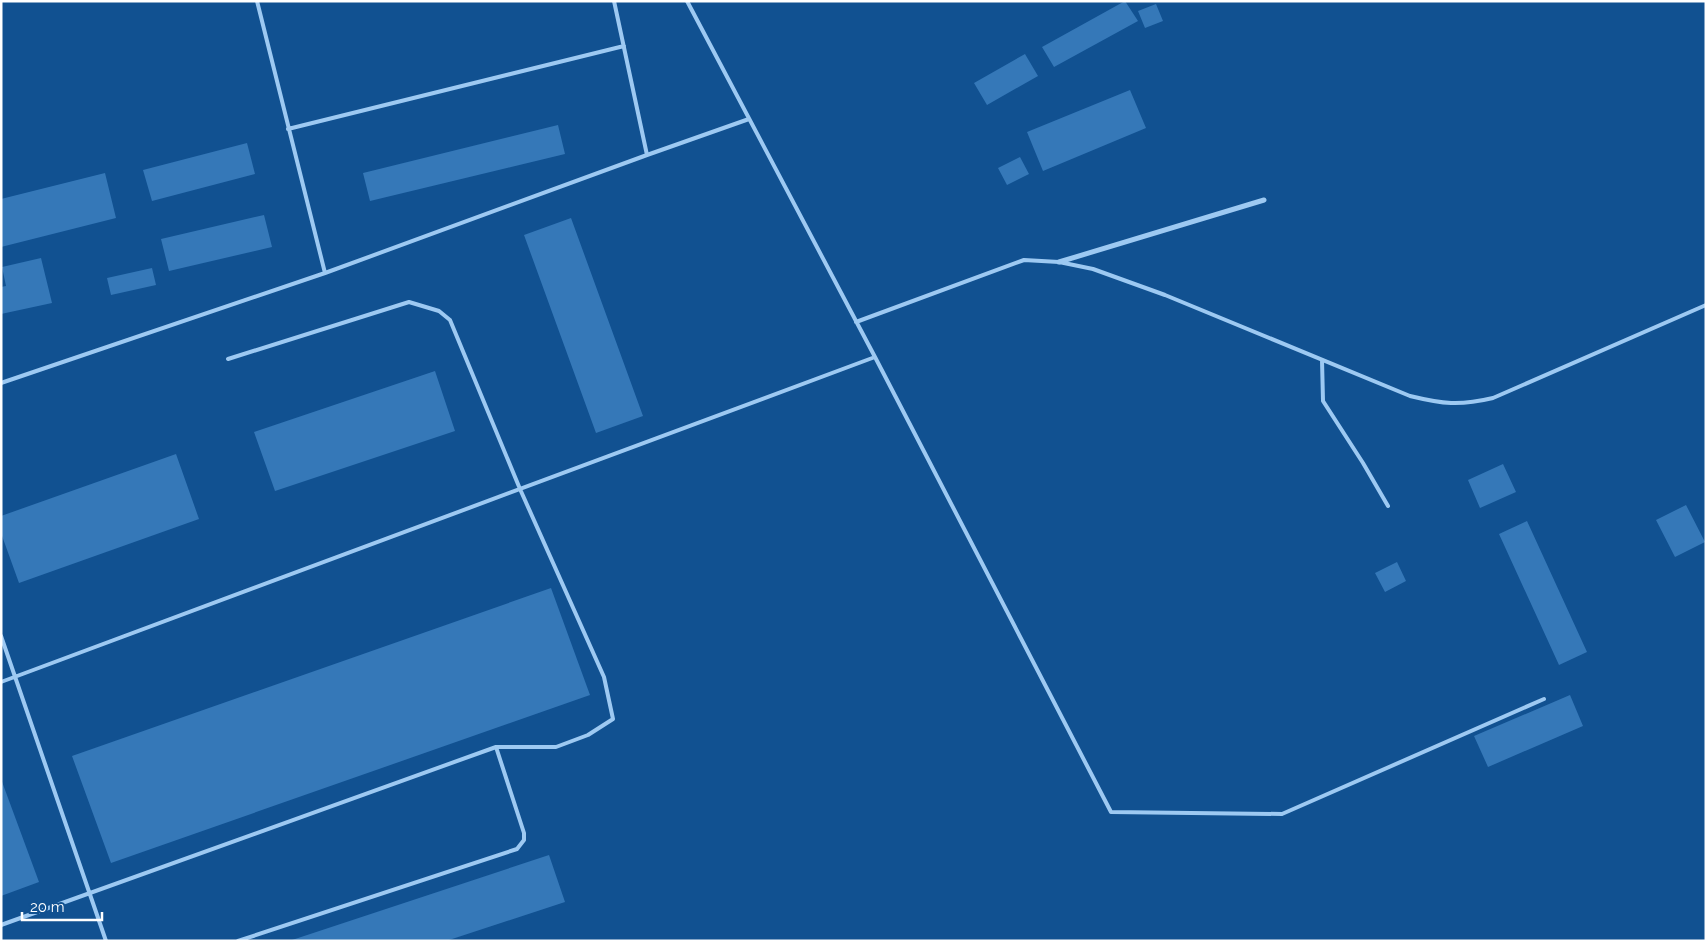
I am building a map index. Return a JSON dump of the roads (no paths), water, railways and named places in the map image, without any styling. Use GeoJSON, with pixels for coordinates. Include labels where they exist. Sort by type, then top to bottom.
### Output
{"type":"FeatureCollection","features":[{"type":"Feature","properties":{"kind":"street"},"geometry":{"type":"LineString","coordinates":[[1059,262],[1264,200]]}},
{"type":"Feature","properties":{"kind":"lane"},"geometry":{"type":"LineString","coordinates":[[257,1],[325,273]]}},
{"type":"Feature","properties":{"kind":"lane"},"geometry":{"type":"LineString","coordinates":[[614,1],[647,155]]}},
{"type":"Feature","properties":{"kind":"lane"},"geometry":{"type":"LineString","coordinates":[[687,1],[875,356],[1111,812],[1282,814],[1544,699]]}},
{"type":"Feature","properties":{"kind":"lane"},"geometry":{"type":"LineString","coordinates":[[288,128],[624,46]]}},
{"type":"Feature","properties":{"kind":"lane"},"geometry":{"type":"LineString","coordinates":[[1,383],[325,273],[749,119]]}},
{"type":"Feature","properties":{"kind":"lane"},"geometry":{"type":"LineString","coordinates":[[856,322],[1024,260],[1059,262],[1093,270],[1165,295],[1410,396],[1439,403],[1467,404],[1493,398],[1706,305]]}},
{"type":"Feature","properties":{"kind":"lane"},"geometry":{"type":"LineString","coordinates":[[1,925],[496,747],[556,747],[588,735],[613,719],[604,677],[520,489],[450,320],[439,311],[409,302],[228,359]]}},
{"type":"Feature","properties":{"kind":"lane"},"geometry":{"type":"LineString","coordinates":[[1,682],[875,356]]}},
{"type":"Feature","properties":{"kind":"lane"},"geometry":{"type":"LineString","coordinates":[[1322,360],[1323,401],[1363,462],[1388,506]]}},
{"type":"Feature","properties":{"kind":"lane"},"geometry":{"type":"LineString","coordinates":[[1,636],[106,941]]}},
{"type":"Feature","properties":{"kind":"lane"},"geometry":{"type":"LineString","coordinates":[[238,941],[517,849],[524,840],[524,833],[496,747]]}}]}
